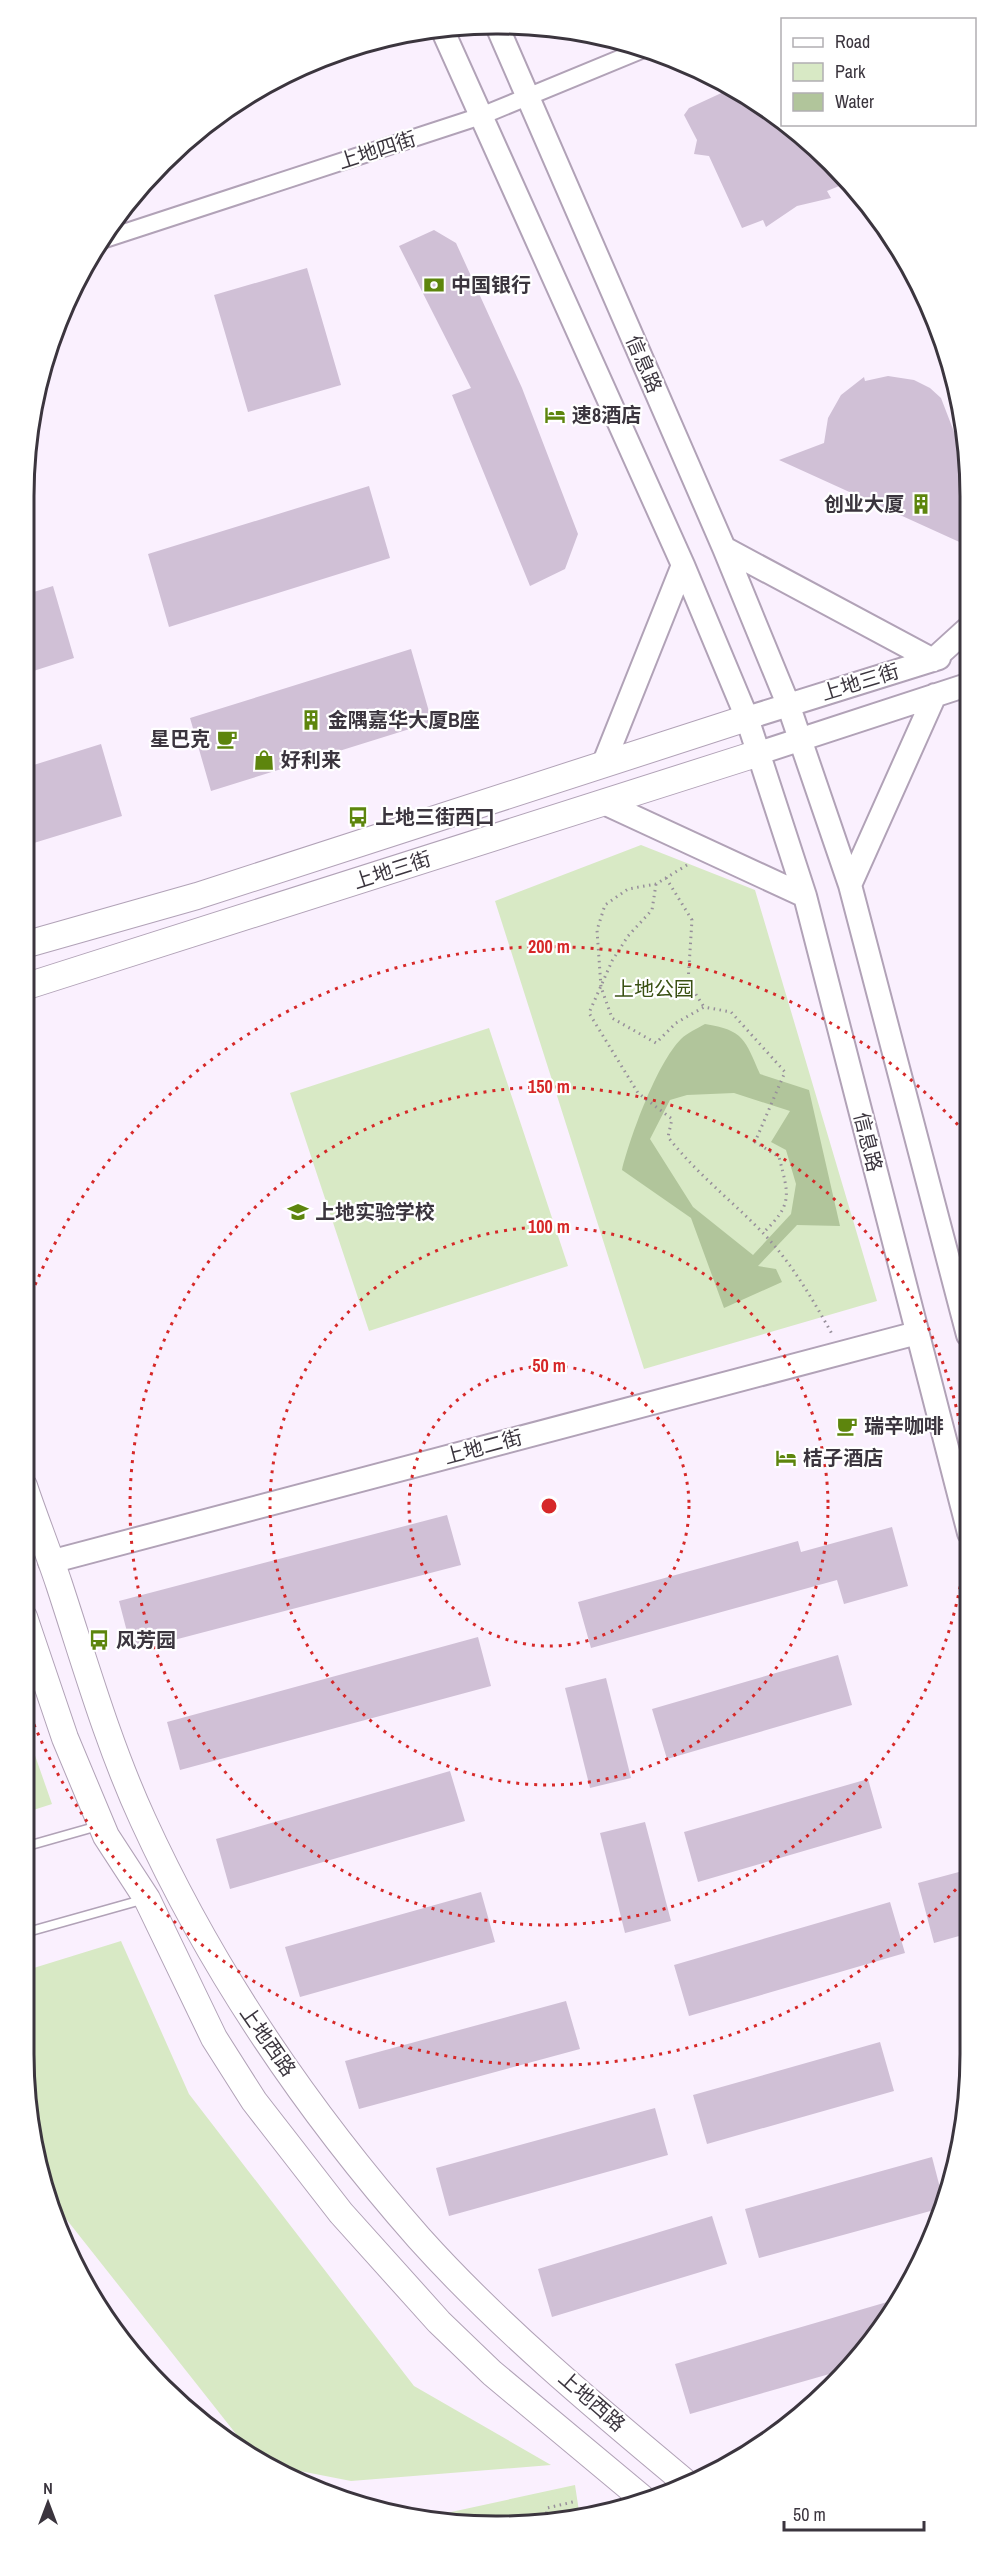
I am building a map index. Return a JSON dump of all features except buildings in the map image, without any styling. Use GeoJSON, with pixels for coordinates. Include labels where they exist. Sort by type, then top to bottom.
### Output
{"type":"FeatureCollection","features":[{"type":"Feature","properties":{"kind":"main road","name":"信息路"},"geometry":{"type":"LineString","coordinates":[[500,34],[724,548],[788,704],[850,885]]}},
{"type":"Feature","properties":{"kind":"main road"},"geometry":{"type":"LineString","coordinates":[[446,37],[683,565],[603,765]]}},
{"type":"Feature","properties":{"kind":"main road"},"geometry":{"type":"LineString","coordinates":[[724,548],[933,660]]}},
{"type":"Feature","properties":{"kind":"main road","name":"信息路"},"geometry":{"type":"LineString","coordinates":[[683,565],[747,718],[805,896],[960,1498]]}},
{"type":"Feature","properties":{"kind":"main road","name":"上地三街"},"geometry":{"type":"LineString","coordinates":[[933,660],[960,635]]}},
{"type":"Feature","properties":{"kind":"main road","name":"上地三街"},"geometry":{"type":"LineString","coordinates":[[34,942],[197,896],[788,704],[960,652]]}},
{"type":"Feature","properties":{"kind":"main road"},"geometry":{"type":"LineString","coordinates":[[759,753],[960,687]]}},
{"type":"Feature","properties":{"kind":"main road"},"geometry":{"type":"LineString","coordinates":[[935,695],[960,700]]}},
{"type":"Feature","properties":{"kind":"main road"},"geometry":{"type":"LineString","coordinates":[[935,695],[850,885],[960,1304]]}},
{"type":"Feature","properties":{"kind":"main road","name":"上地三街"},"geometry":{"type":"LineString","coordinates":[[34,984],[759,753]]}},
{"type":"Feature","properties":{"kind":"main road"},"geometry":{"type":"LineString","coordinates":[[604,803],[805,896]]}},
{"type":"Feature","properties":{"kind":"main road","name":"上地二街"},"geometry":{"type":"LineString","coordinates":[[50,1562],[917,1333]]}},
{"type":"Feature","properties":{"kind":"main road","name":"上地西路"},"geometry":{"type":"LineString","coordinates":[[34,1515],[95,1699],[142,1818],[223,1972],[245,2007],[329,2128],[420,2238],[523,2342],[681,2478]]}},
{"type":"Feature","properties":{"kind":"main road","name":"上地西路"},"geometry":{"type":"LineString","coordinates":[[34,1647],[65,1738],[101,1825],[147,1899],[226,2056],[254,2101],[341,2213],[439,2322],[492,2373],[638,2495]]}},
{"type":"Feature","properties":{"kind":"street","name":"上地四街"},"geometry":{"type":"LineString","coordinates":[[115,236],[481,116],[631,54]]}},
{"type":"Feature","properties":{"kind":"lane"},"geometry":{"type":"LineString","coordinates":[[34,1844],[101,1825]]}},
{"type":"Feature","properties":{"kind":"lane"},"geometry":{"type":"LineString","coordinates":[[34,1930],[147,1899]]}},
{"type":"Feature","properties":{"kind":"path"},"geometry":{"type":"LineString","coordinates":[[710,852],[656,884],[628,889],[605,905],[597,930],[597,962],[601,987],[612,1018],[656,1043],[676,1023],[704,1007],[731,1012],[785,1072],[755,1142],[779,1157],[787,1188],[783,1214],[763,1233]]}},
{"type":"Feature","properties":{"kind":"path"},"geometry":{"type":"LineString","coordinates":[[666,878],[692,920],[688,982],[704,1007]]}},
{"type":"Feature","properties":{"kind":"path"},"geometry":{"type":"LineString","coordinates":[[656,884],[652,910],[628,936],[589,1013],[638,1093],[672,1119],[668,1137],[688,1163],[763,1233],[789,1264],[811,1297],[841,1352]]}},
{"type":"Feature","properties":{"kind":"path"},"geometry":{"type":"LineString","coordinates":[[546,2514],[547,2508],[577,2501]]}},
{"type":"Feature","properties":{"kind":"green space","name":"上地公园"},"geometry":{"type":"Polygon","coordinates":[[[641,845],[755,890],[877,1301],[644,1369],[495,901],[641,845]]]}},
{"type":"Feature","properties":{"kind":"green space"},"geometry":{"type":"Polygon","coordinates":[[[489,1028],[568,1266],[369,1331],[290,1093],[489,1028]]]}},
{"type":"Feature","properties":{"kind":"green space"},"geometry":{"type":"Polygon","coordinates":[[[34,1753],[52,1804],[34,1810],[34,1753]]]}},
{"type":"Feature","properties":{"kind":"green space"},"geometry":{"type":"Polygon","coordinates":[[[121,1941],[189,2094],[414,2386],[551,2465],[351,2481],[294,2470],[240,2439],[64,2217],[50,2174],[38,2114],[34,2054],[34,1968],[121,1941]]]}},
{"type":"Feature","properties":{"kind":"green space"},"geometry":{"type":"Polygon","coordinates":[[[575,2485],[579,2509],[527,2516],[444,2514],[575,2485]]]}},
{"type":"Feature","properties":{"kind":"water"},"geometry":{"type":"Polygon","coordinates":[[[705,1024],[718,1026],[742,1038],[760,1074],[809,1090],[840,1226],[797,1225],[758,1266],[776,1269],[782,1282],[724,1308],[691,1218],[622,1170],[638,1120],[663,1065],[681,1039],[705,1024]],[[734,1093],[687,1095],[670,1100],[650,1139],[693,1207],[753,1255],[791,1214],[796,1184],[786,1150],[771,1142],[790,1111],[734,1093]]]}},
{"type":"Feature","properties":{"kind":"place","name":"中国银行"},"geometry":{"type":"Point","coordinates":[434,285]}},
{"type":"Feature","properties":{"kind":"place","name":"速8酒店"},"geometry":{"type":"Point","coordinates":[555,415]}},
{"type":"Feature","properties":{"kind":"place","name":"创业大厦"},"geometry":{"type":"Point","coordinates":[921,504]}},
{"type":"Feature","properties":{"kind":"place","name":"金隅嘉华大厦B座"},"geometry":{"type":"Point","coordinates":[311,720]}},
{"type":"Feature","properties":{"kind":"place","name":"星巴克"},"geometry":{"type":"Point","coordinates":[227,739]}},
{"type":"Feature","properties":{"kind":"place","name":"好利来"},"geometry":{"type":"Point","coordinates":[264,760]}},
{"type":"Feature","properties":{"kind":"place","name":"上地三街西口"},"geometry":{"type":"Point","coordinates":[358,817]}},
{"type":"Feature","properties":{"kind":"place","name":"上地实验学校"},"geometry":{"type":"Point","coordinates":[298,1212]}},
{"type":"Feature","properties":{"kind":"place","name":"瑞辛咖啡"},"geometry":{"type":"Point","coordinates":[847,1426]}},
{"type":"Feature","properties":{"kind":"place","name":"桔子酒店"},"geometry":{"type":"Point","coordinates":[786,1458]}},
{"type":"Feature","properties":{"kind":"place","name":"风芳园"},"geometry":{"type":"Point","coordinates":[99,1640]}}]}
